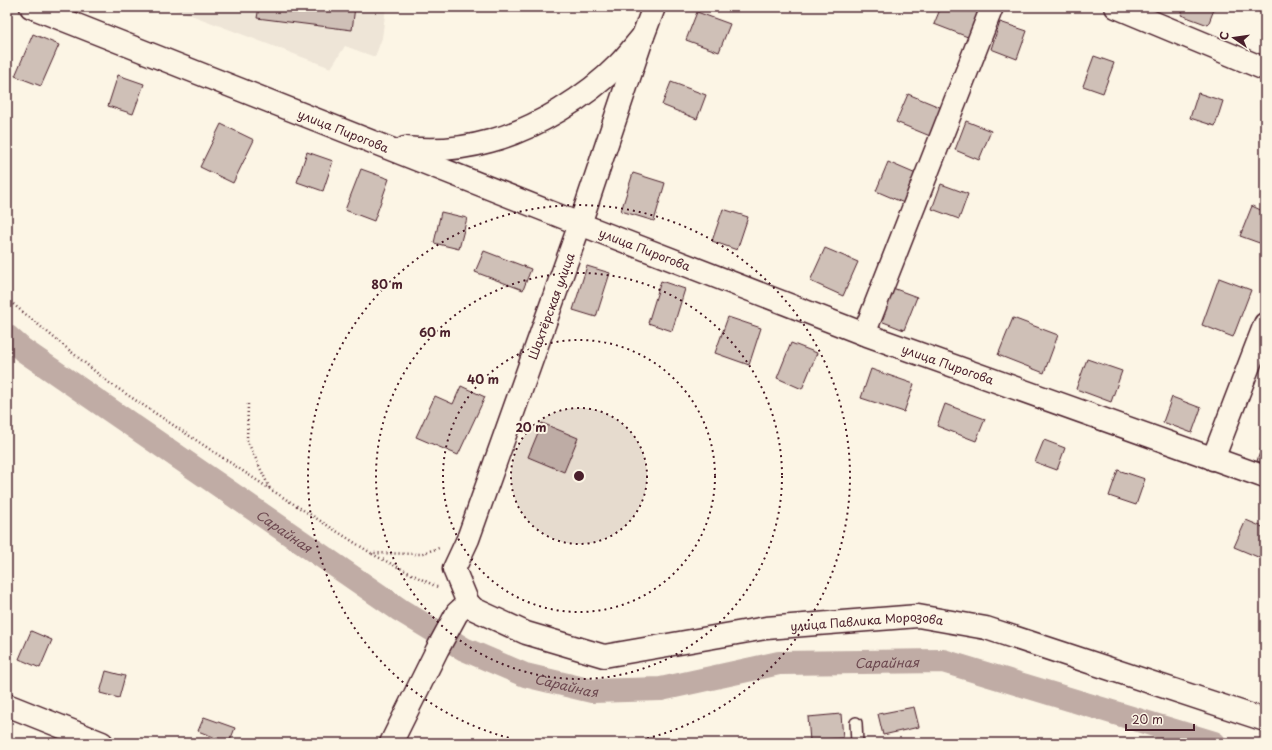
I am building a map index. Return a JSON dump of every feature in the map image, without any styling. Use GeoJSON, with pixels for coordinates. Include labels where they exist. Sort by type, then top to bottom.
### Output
{"type":"FeatureCollection","features":[{"type":"Feature","properties":{"kind":"street","name":"улица Пирогова"},"geometry":{"type":"LineString","coordinates":[[31,7],[580,224],[864,334],[1265,477]]}},
{"type":"Feature","properties":{"kind":"street","name":"Шахтёрская улица"},"geometry":{"type":"LineString","coordinates":[[462,608],[454,569],[468,538],[580,224],[654,7]]}},
{"type":"Feature","properties":{"kind":"street"},"geometry":{"type":"LineString","coordinates":[[864,334],[992,7]]}},
{"type":"Feature","properties":{"kind":"street"},"geometry":{"type":"LineString","coordinates":[[1116,7],[1265,69]]}},
{"type":"Feature","properties":{"kind":"street"},"geometry":{"type":"LineString","coordinates":[[384,146],[425,150],[447,148],[490,141],[511,134],[553,114],[581,96],[620,63],[643,36]]}},
{"type":"Feature","properties":{"kind":"street"},"geometry":{"type":"LineString","coordinates":[[1213,458],[1265,324]]}},
{"type":"Feature","properties":{"kind":"street"},"geometry":{"type":"LineString","coordinates":[[391,743],[437,650],[462,608]]}},
{"type":"Feature","properties":{"kind":"street","name":"улица Павлика Морозова"},"geometry":{"type":"LineString","coordinates":[[462,608],[474,609],[526,633],[604,656],[766,628],[918,616],[986,628],[1265,720]]}},
{"type":"Feature","properties":{"kind":"street"},"geometry":{"type":"LineString","coordinates":[[7,705],[102,743]]}},
{"type":"Feature","properties":{"kind":"lane"},"geometry":{"type":"LineString","coordinates":[[856,723],[857,743]]}},
{"type":"Feature","properties":{"kind":"path"},"geometry":{"type":"LineString","coordinates":[[7,299],[108,382],[270,489],[462,608]]}},
{"type":"Feature","properties":{"kind":"path"},"geometry":{"type":"LineString","coordinates":[[248,404],[247,440],[270,489]]}},
{"type":"Feature","properties":{"kind":"path"},"geometry":{"type":"LineString","coordinates":[[371,553],[420,554],[468,538]]}},
{"type":"Feature","properties":{"kind":"shaded area"},"geometry":{"type":"Polygon","coordinates":[[[170,7],[386,7],[382,38],[375,57],[345,46],[331,68],[170,7]]]}},
{"type":"Feature","properties":{"kind":"building"},"geometry":{"type":"Polygon","coordinates":[[[259,7],[355,7],[352,30],[257,18],[259,7]]]}},
{"type":"Feature","properties":{"kind":"building"},"geometry":{"type":"Polygon","coordinates":[[[941,7],[977,7],[985,10],[973,39],[934,24],[941,7]]]}},
{"type":"Feature","properties":{"kind":"building"},"geometry":{"type":"Polygon","coordinates":[[[1184,7],[1215,7],[1208,25],[1181,15],[1184,7]]]}},
{"type":"Feature","properties":{"kind":"building"},"geometry":{"type":"Polygon","coordinates":[[[697,12],[730,24],[719,52],[686,40],[697,12]]]}},
{"type":"Feature","properties":{"kind":"building"},"geometry":{"type":"Polygon","coordinates":[[[1000,22],[1027,31],[1017,59],[991,49],[1000,22]]]}},
{"type":"Feature","properties":{"kind":"building"},"geometry":{"type":"Polygon","coordinates":[[[33,34],[59,45],[41,86],[15,76],[33,34]]]}},
{"type":"Feature","properties":{"kind":"building"},"geometry":{"type":"Polygon","coordinates":[[[1094,56],[1114,63],[1103,93],[1083,86],[1094,56]]]}},
{"type":"Feature","properties":{"kind":"building"},"geometry":{"type":"Polygon","coordinates":[[[118,75],[144,84],[133,114],[108,106],[118,75]]]}},
{"type":"Feature","properties":{"kind":"building"},"geometry":{"type":"Polygon","coordinates":[[[671,82],[706,95],[697,119],[662,105],[671,82]]]}},
{"type":"Feature","properties":{"kind":"building"},"geometry":{"type":"Polygon","coordinates":[[[1198,93],[1223,101],[1215,126],[1190,118],[1198,93]]]}},
{"type":"Feature","properties":{"kind":"building"},"geometry":{"type":"Polygon","coordinates":[[[908,94],[942,108],[930,136],[896,122],[908,94]]]}},
{"type":"Feature","properties":{"kind":"building"},"geometry":{"type":"Polygon","coordinates":[[[966,121],[991,131],[979,160],[955,150],[966,121]]]}},
{"type":"Feature","properties":{"kind":"building"},"geometry":{"type":"Polygon","coordinates":[[[221,124],[254,140],[233,183],[200,167],[221,124]]]}},
{"type":"Feature","properties":{"kind":"building"},"geometry":{"type":"Polygon","coordinates":[[[307,152],[333,161],[323,191],[297,182],[307,152]]]}},
{"type":"Feature","properties":{"kind":"building"},"geometry":{"type":"Polygon","coordinates":[[[888,162],[916,174],[904,203],[876,191],[888,162]]]}},
{"type":"Feature","properties":{"kind":"building"},"geometry":{"type":"Polygon","coordinates":[[[361,169],[389,179],[374,221],[345,210],[361,169]]]}},
{"type":"Feature","properties":{"kind":"building"},"geometry":{"type":"Polygon","coordinates":[[[633,173],[665,183],[654,221],[621,211],[633,173]]]}},
{"type":"Feature","properties":{"kind":"building"},"geometry":{"type":"Polygon","coordinates":[[[941,184],[968,194],[959,219],[932,209],[941,184]]]}},
{"type":"Feature","properties":{"kind":"building"},"geometry":{"type":"Polygon","coordinates":[[[1252,206],[1265,212],[1265,245],[1240,236],[1252,206]]]}},
{"type":"Feature","properties":{"kind":"building"},"geometry":{"type":"Polygon","coordinates":[[[723,209],[748,217],[737,250],[712,241],[723,209]]]}},
{"type":"Feature","properties":{"kind":"building"},"geometry":{"type":"Polygon","coordinates":[[[441,212],[467,218],[459,249],[434,243],[441,212]]]}},
{"type":"Feature","properties":{"kind":"building"},"geometry":{"type":"Polygon","coordinates":[[[825,248],[858,262],[843,296],[810,281],[825,248]]]}},
{"type":"Feature","properties":{"kind":"building"},"geometry":{"type":"Polygon","coordinates":[[[484,251],[531,269],[523,290],[475,272],[484,251]]]}},
{"type":"Feature","properties":{"kind":"building"},"geometry":{"type":"Polygon","coordinates":[[[587,266],[610,273],[596,317],[573,310],[587,266]]]}},
{"type":"Feature","properties":{"kind":"building"},"geometry":{"type":"Polygon","coordinates":[[[1219,278],[1251,290],[1233,337],[1202,325],[1219,278]]]}},
{"type":"Feature","properties":{"kind":"building"},"geometry":{"type":"Polygon","coordinates":[[[661,281],[685,289],[672,331],[648,323],[661,281]]]}},
{"type":"Feature","properties":{"kind":"building"},"geometry":{"type":"Polygon","coordinates":[[[890,287],[917,297],[904,330],[878,320],[890,287]]]}},
{"type":"Feature","properties":{"kind":"building"},"geometry":{"type":"Polygon","coordinates":[[[728,317],[761,328],[749,365],[715,353],[728,317]]]}},
{"type":"Feature","properties":{"kind":"building"},"geometry":{"type":"Polygon","coordinates":[[[1013,318],[1058,335],[1044,373],[998,355],[1013,318]]]}},
{"type":"Feature","properties":{"kind":"building"},"geometry":{"type":"Polygon","coordinates":[[[791,343],[817,353],[802,389],[777,378],[791,343]]]}},
{"type":"Feature","properties":{"kind":"building"},"geometry":{"type":"Polygon","coordinates":[[[1087,359],[1122,371],[1111,402],[1076,389],[1087,359]]]}},
{"type":"Feature","properties":{"kind":"building"},"geometry":{"type":"Polygon","coordinates":[[[871,369],[914,384],[904,412],[861,398],[871,369]]]}},
{"type":"Feature","properties":{"kind":"building"},"geometry":{"type":"Polygon","coordinates":[[[461,386],[485,397],[458,455],[416,437],[435,396],[453,404],[461,386]]]}},
{"type":"Feature","properties":{"kind":"building"},"geometry":{"type":"Polygon","coordinates":[[[1172,397],[1201,408],[1192,433],[1163,422],[1172,397]]]}},
{"type":"Feature","properties":{"kind":"building"},"geometry":{"type":"Polygon","coordinates":[[[945,404],[985,419],[976,441],[937,426],[945,404]]]}},
{"type":"Feature","properties":{"kind":"building"},"geometry":{"type":"Polygon","coordinates":[[[542,423],[578,438],[564,472],[528,457],[542,423]]]}},
{"type":"Feature","properties":{"kind":"building"},"geometry":{"type":"Polygon","coordinates":[[[1265,437],[1265,464],[1257,461],[1265,437]]]}},
{"type":"Feature","properties":{"kind":"building"},"geometry":{"type":"Polygon","coordinates":[[[1044,440],[1065,448],[1057,470],[1035,462],[1044,440]]]}},
{"type":"Feature","properties":{"kind":"building"},"geometry":{"type":"Polygon","coordinates":[[[1118,470],[1145,479],[1136,505],[1109,496],[1118,470]]]}},
{"type":"Feature","properties":{"kind":"building"},"geometry":{"type":"Polygon","coordinates":[[[1246,520],[1265,528],[1265,560],[1234,547],[1246,520]]]}},
{"type":"Feature","properties":{"kind":"building"},"geometry":{"type":"Polygon","coordinates":[[[31,631],[52,640],[40,668],[19,659],[31,631]]]}},
{"type":"Feature","properties":{"kind":"building"},"geometry":{"type":"Polygon","coordinates":[[[106,671],[125,676],[119,698],[100,693],[106,671]]]}},
{"type":"Feature","properties":{"kind":"building"},"geometry":{"type":"Polygon","coordinates":[[[914,707],[919,727],[883,735],[878,714],[914,707]]]}},
{"type":"Feature","properties":{"kind":"building"},"geometry":{"type":"Polygon","coordinates":[[[841,714],[843,738],[810,741],[808,717],[841,714]]]}},
{"type":"Feature","properties":{"kind":"building"},"geometry":{"type":"Polygon","coordinates":[[[204,717],[235,728],[229,743],[198,731],[204,717]]]}},
{"type":"Feature","properties":{"kind":"waterway","name":"Сарайная"},"geometry":{"type":"LineString","coordinates":[[7,336],[23,350],[400,610],[464,649],[525,675],[592,691],[661,689],[779,663],[943,661],[1214,743]]}}]}
